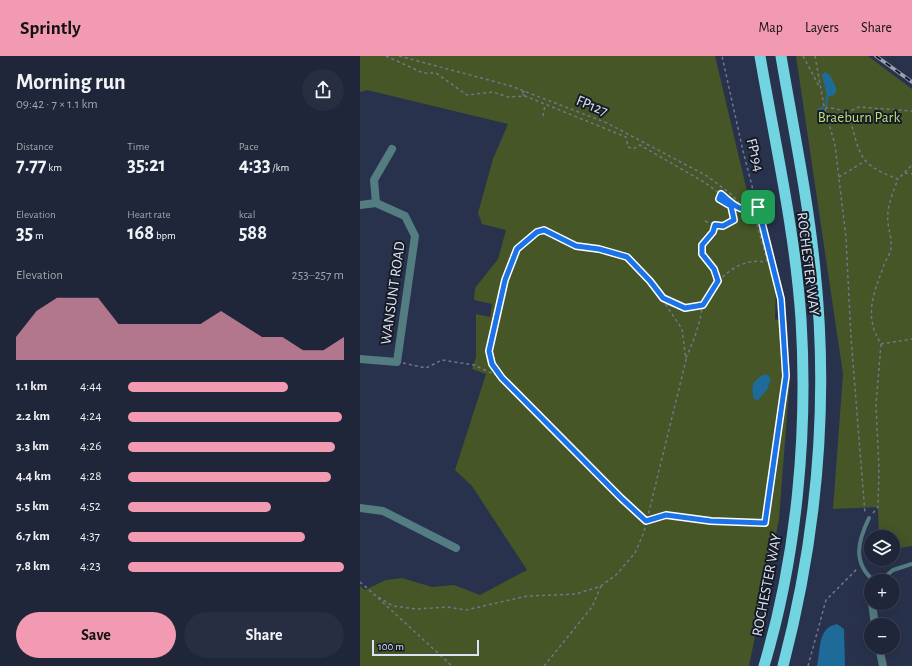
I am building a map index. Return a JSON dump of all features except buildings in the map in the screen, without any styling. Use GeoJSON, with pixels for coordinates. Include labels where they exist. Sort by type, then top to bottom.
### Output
{"type":"FeatureCollection","features":[{"type":"Feature","properties":{"kind":"highway","name":"ROCHESTER WAY"},"geometry":{"type":"LineString","coordinates":[[760,56],[790,231],[801,319],[803,363],[802,426],[794,519],[787,570],[779,612],[764,666]]}},
{"type":"Feature","properties":{"kind":"highway","name":"ROCHESTER WAY"},"geometry":{"type":"LineString","coordinates":[[780,56],[809,222],[815,270],[821,367],[819,465],[813,515],[796,614],[783,666]]}},
{"type":"Feature","properties":{"kind":"street"},"geometry":{"type":"LineString","coordinates":[[360,205],[376,203],[374,180],[392,149]]}},
{"type":"Feature","properties":{"kind":"street","name":"WANSUNT ROAD"},"geometry":{"type":"LineString","coordinates":[[360,359],[397,362],[415,236],[405,216],[376,203]]}},
{"type":"Feature","properties":{"kind":"street"},"geometry":{"type":"LineString","coordinates":[[360,508],[383,511],[456,548]]}},
{"type":"Feature","properties":{"kind":"street"},"geometry":{"type":"LineString","coordinates":[[880,654],[882,666]]}},
{"type":"Feature","properties":{"kind":"lane"},"geometry":{"type":"LineString","coordinates":[[868,574],[862,566],[860,537],[869,518]]}},
{"type":"Feature","properties":{"kind":"lane"},"geometry":{"type":"LineString","coordinates":[[888,574],[893,570],[912,564]]}},
{"type":"Feature","properties":{"kind":"path"},"geometry":{"type":"LineString","coordinates":[[386,56],[423,73],[436,73],[467,95],[493,92],[508,98],[525,96]]}},
{"type":"Feature","properties":{"kind":"path","name":"FP127"},"geometry":{"type":"LineString","coordinates":[[399,56],[511,86],[607,123],[707,176],[731,194],[743,207],[759,213]]}},
{"type":"Feature","properties":{"kind":"path","name":"FP194"},"geometry":{"type":"LineString","coordinates":[[646,521],[666,515],[711,521],[765,523],[786,376],[781,299],[722,56]]}},
{"type":"Feature","properties":{"kind":"path"},"geometry":{"type":"LineString","coordinates":[[803,56],[821,89]]}},
{"type":"Feature","properties":{"kind":"path"},"geometry":{"type":"LineString","coordinates":[[815,56],[825,108],[835,145],[846,238],[851,338],[866,524]]}},
{"type":"Feature","properties":{"kind":"path"},"geometry":{"type":"LineString","coordinates":[[526,91],[521,93],[545,105],[626,137],[628,148],[633,149],[640,144],[704,182],[742,210],[751,211],[758,207]]}},
{"type":"Feature","properties":{"kind":"path"},"geometry":{"type":"LineString","coordinates":[[543,116],[545,105]]}},
{"type":"Feature","properties":{"kind":"path"},"geometry":{"type":"LineString","coordinates":[[846,113],[859,107],[912,111]]}},
{"type":"Feature","properties":{"kind":"path"},"geometry":{"type":"LineString","coordinates":[[825,108],[834,108],[846,113],[850,119],[855,139],[865,161],[874,168],[898,179]]}},
{"type":"Feature","properties":{"kind":"path"},"geometry":{"type":"LineString","coordinates":[[839,178],[865,161]]}},
{"type":"Feature","properties":{"kind":"path"},"geometry":{"type":"LineString","coordinates":[[869,518],[878,507],[879,470],[876,405],[881,344],[876,336],[872,320],[873,294],[891,248],[888,222],[892,194],[898,179],[912,165]]}},
{"type":"Feature","properties":{"kind":"path"},"geometry":{"type":"LineString","coordinates":[[905,173],[912,174]]}},
{"type":"Feature","properties":{"kind":"path"},"geometry":{"type":"LineString","coordinates":[[719,204],[721,194]]}},
{"type":"Feature","properties":{"kind":"path"},"geometry":{"type":"LineString","coordinates":[[705,221],[723,226],[734,220],[731,206],[719,199]]}},
{"type":"Feature","properties":{"kind":"path"},"geometry":{"type":"LineString","coordinates":[[376,595],[393,606],[416,609],[448,607],[466,610],[527,596],[576,594],[601,586],[616,575],[635,553],[644,532],[686,360],[699,324],[703,305],[718,281],[738,266],[755,260],[765,262],[767,260],[756,222],[751,211]]}},
{"type":"Feature","properties":{"kind":"path"},"geometry":{"type":"LineString","coordinates":[[715,225],[713,232],[702,245],[702,254],[714,269],[718,281]]}},
{"type":"Feature","properties":{"kind":"path"},"geometry":{"type":"LineString","coordinates":[[646,521],[621,498],[502,378],[492,364],[489,351],[505,280],[517,249],[537,232],[544,230],[576,246],[599,249],[627,257],[650,281],[663,298],[682,329],[686,360]]}},
{"type":"Feature","properties":{"kind":"path"},"geometry":{"type":"LineString","coordinates":[[663,298],[685,308],[703,305]]}},
{"type":"Feature","properties":{"kind":"path"},"geometry":{"type":"LineString","coordinates":[[881,344],[912,339]]}},
{"type":"Feature","properties":{"kind":"path"},"geometry":{"type":"LineString","coordinates":[[397,362],[426,368],[442,360],[474,365],[502,378]]}},
{"type":"Feature","properties":{"kind":"path"},"geometry":{"type":"LineString","coordinates":[[808,666],[826,600],[862,566]]}},
{"type":"Feature","properties":{"kind":"path"},"geometry":{"type":"LineString","coordinates":[[360,582],[452,666]]}},
{"type":"Feature","properties":{"kind":"path"},"geometry":{"type":"LineString","coordinates":[[544,666],[592,607],[601,586]]}},
{"type":"Feature","properties":{"kind":"green space"},"geometry":{"type":"Polygon","coordinates":[[[360,56],[715,56],[751,208],[758,215],[776,285],[775,319],[787,322],[790,377],[779,519],[749,666],[360,666],[360,586],[365,590],[386,580],[402,578],[432,587],[454,585],[480,595],[527,570],[472,486],[455,470],[486,374],[472,369],[476,357],[476,314],[490,317],[492,304],[474,300],[475,288],[498,259],[506,230],[482,224],[478,213],[493,159],[508,124],[367,90],[360,92],[360,56]]]}},
{"type":"Feature","properties":{"kind":"green space","name":"Braeburn Park"},"geometry":{"type":"Polygon","coordinates":[[[796,56],[868,56],[912,89],[912,546],[900,548],[900,530],[879,530],[878,507],[833,509],[843,374],[796,56]]]}},
{"type":"Feature","properties":{"kind":"water"},"geometry":{"type":"Polygon","coordinates":[[[825,72],[830,75],[837,90],[834,95],[827,97],[822,75],[825,72]]]}},
{"type":"Feature","properties":{"kind":"water"},"geometry":{"type":"Polygon","coordinates":[[[766,374],[771,378],[767,390],[758,400],[754,399],[752,390],[755,381],[766,374]]]}},
{"type":"Feature","properties":{"kind":"water"},"geometry":{"type":"Polygon","coordinates":[[[837,624],[844,629],[845,666],[817,666],[823,635],[831,626],[837,624]]]}},
{"type":"Feature","properties":{"kind":"waterway"},"geometry":{"type":"LineString","coordinates":[[826,107],[827,97]]}},
{"type":"Feature","properties":{"kind":"waterway"},"geometry":{"type":"LineString","coordinates":[[819,109],[823,108]]}},
{"type":"Feature","properties":{"kind":"railway"},"geometry":{"type":"LineString","coordinates":[[876,56],[912,82]]}},
{"type":"Feature","properties":{"kind":"route"},"geometry":{"type":"LineString","coordinates":[[721,194],[742,210],[751,211],[758,207],[781,299],[786,376],[765,523],[711,521],[666,515],[646,521],[621,498],[502,378],[492,364],[489,351],[505,280],[517,249],[537,232],[544,230],[576,246],[599,249],[627,257],[650,281],[663,298],[685,308],[703,305],[718,281],[714,269],[702,254],[702,245],[713,232],[715,225],[723,226],[734,220],[731,206],[719,199],[721,194]]}}]}
